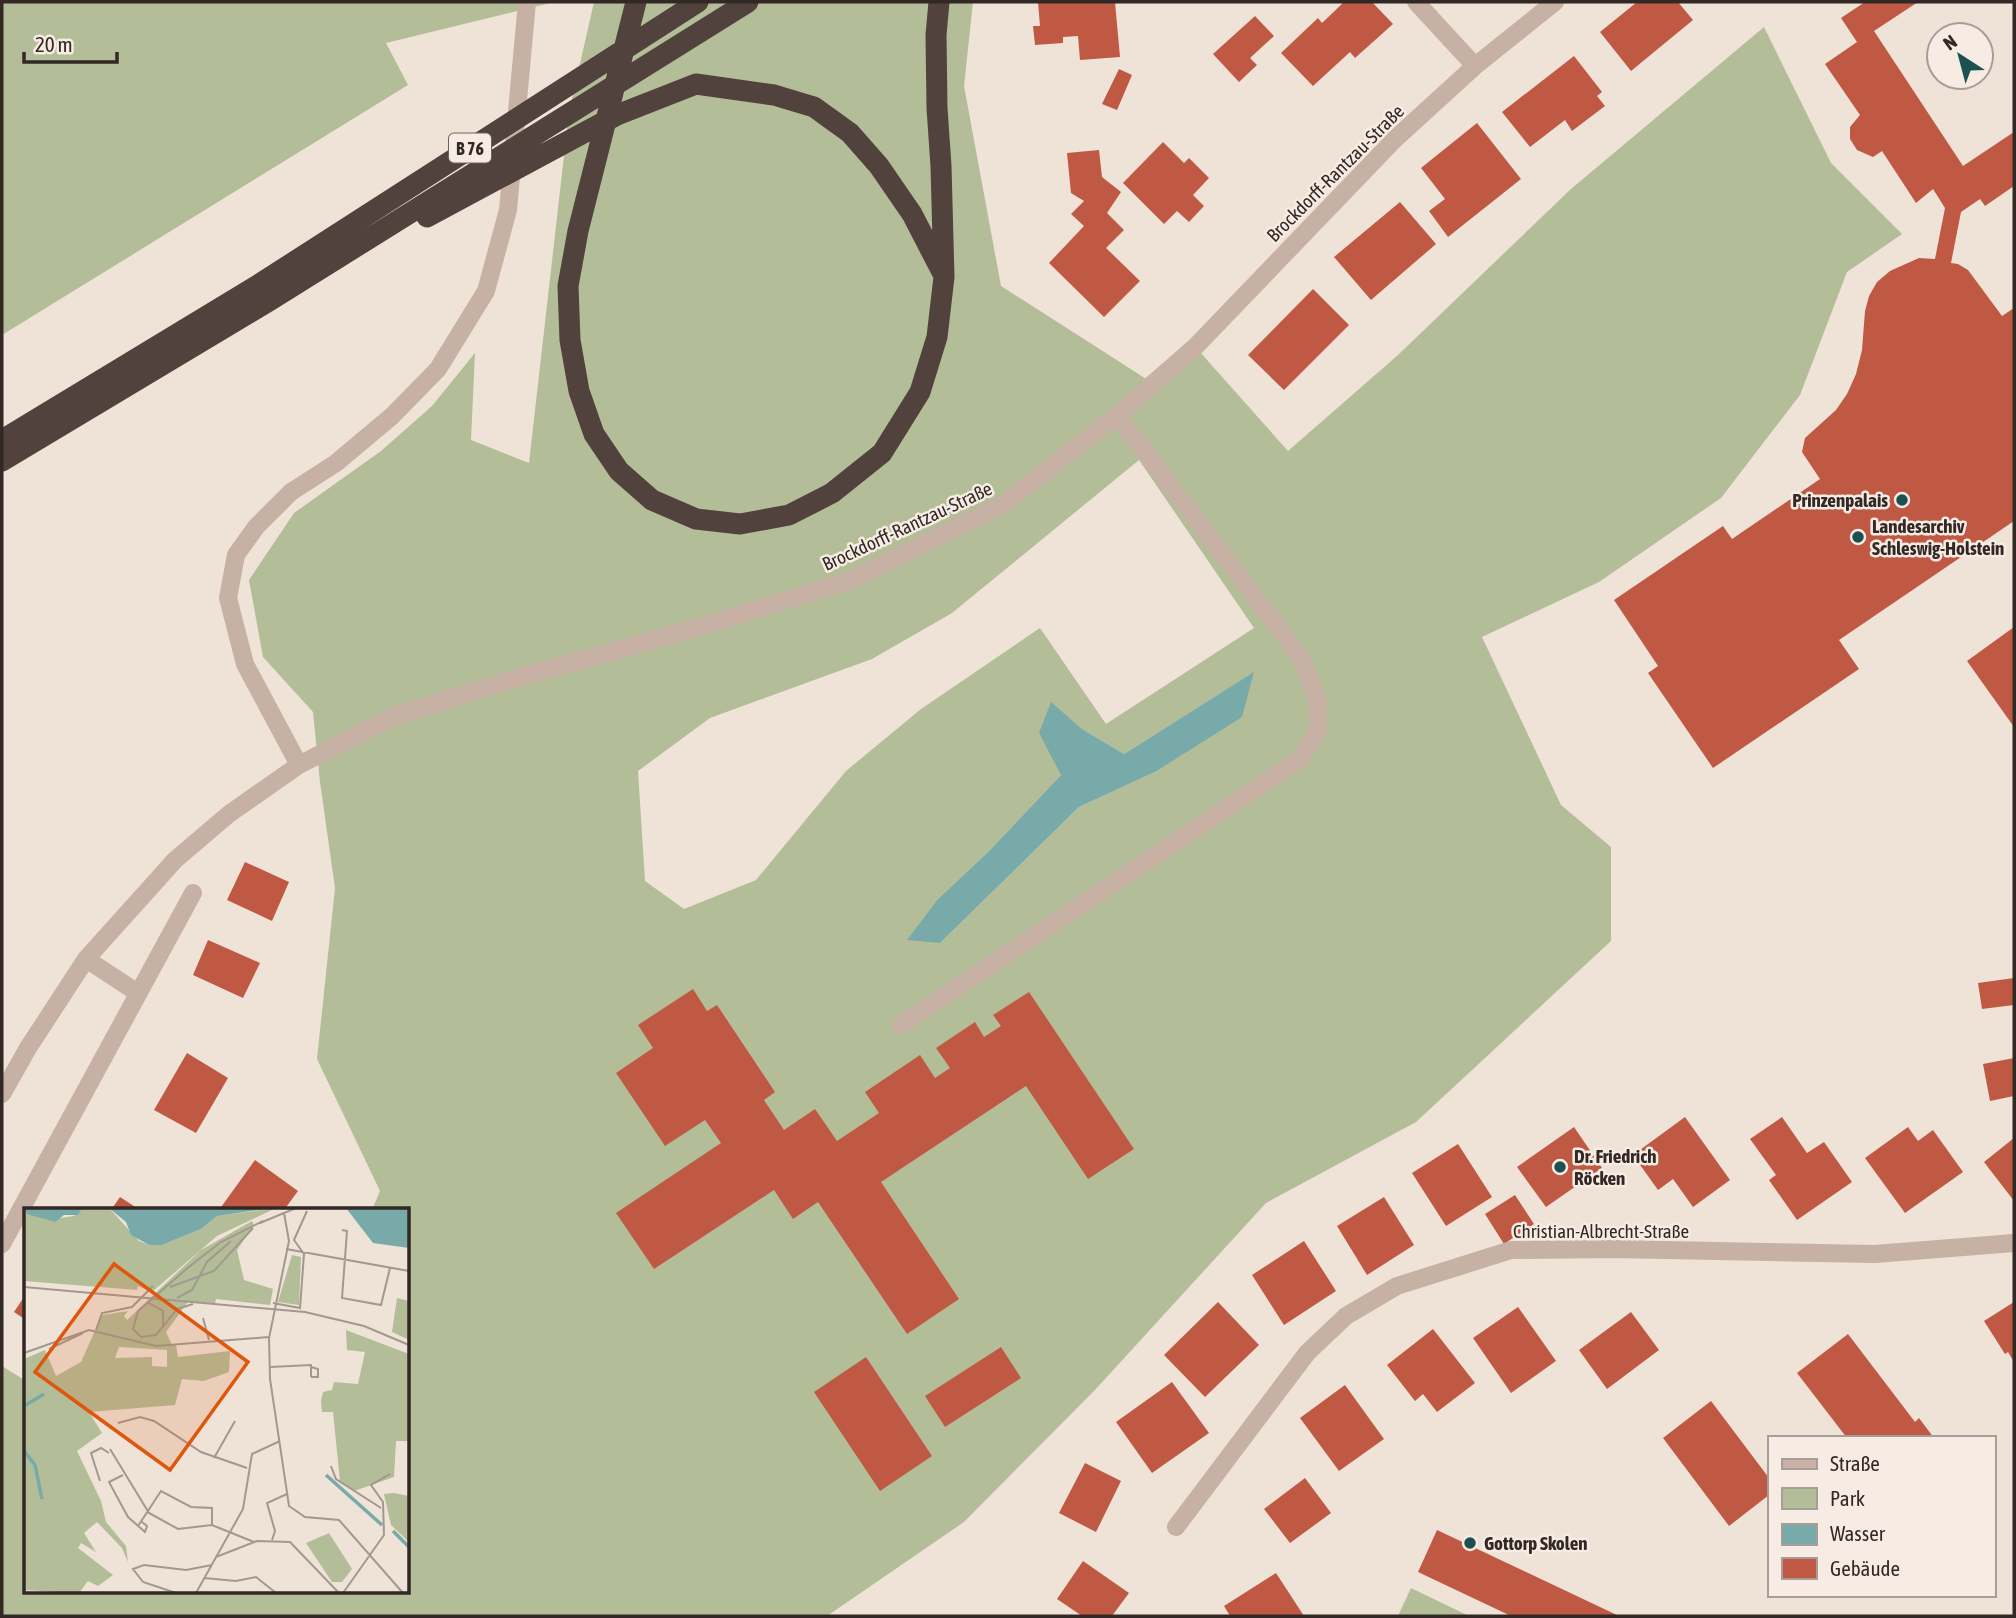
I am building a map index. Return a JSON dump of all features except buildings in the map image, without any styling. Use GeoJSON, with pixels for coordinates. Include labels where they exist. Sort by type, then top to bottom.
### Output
{"type":"FeatureCollection","features":[{"type":"Feature","properties":{"kind":"highway"},"geometry":{"type":"LineString","coordinates":[[636,2],[578,231],[568,286],[570,340],[579,391],[594,434],[620,471],[652,500],[696,519],[740,524],[789,514],[832,493],[882,453],[920,393],[937,337],[944,277],[941,166],[936,108],[939,2]]}},
{"type":"Feature","properties":{"kind":"highway","name":"B 76"},"geometry":{"type":"LineString","coordinates":[[2,440],[263,293],[748,2]]}},
{"type":"Feature","properties":{"kind":"highway","name":"B 76"},"geometry":{"type":"LineString","coordinates":[[2,461],[263,293],[690,7]]}},
{"type":"Feature","properties":{"kind":"highway"},"geometry":{"type":"LineString","coordinates":[[263,293],[617,115],[696,84],[774,95],[814,107],[850,133],[879,166],[912,214],[944,277]]}},
{"type":"Feature","properties":{"kind":"street"},"geometry":{"type":"LineString","coordinates":[[299,765],[245,664],[228,598],[236,555],[256,527],[290,492],[336,463],[392,416],[438,369],[486,291],[508,210],[527,2]]}},
{"type":"Feature","properties":{"kind":"street"},"geometry":{"type":"LineString","coordinates":[[1416,2],[1475,66]]}},
{"type":"Feature","properties":{"kind":"street","name":"Brockdorff-Rantzau-Straße"},"geometry":{"type":"LineString","coordinates":[[2,1094],[28,1048],[86,959],[175,860],[229,814],[299,765],[393,717],[852,580],[1004,504],[1117,415],[1196,346],[1395,139],[1475,66],[1555,2]]}},
{"type":"Feature","properties":{"kind":"street"},"geometry":{"type":"LineString","coordinates":[[901,1026],[1301,759],[1318,729],[1317,699],[1301,658],[1117,415]]}},
{"type":"Feature","properties":{"kind":"street"},"geometry":{"type":"LineString","coordinates":[[2,1244],[193,893]]}},
{"type":"Feature","properties":{"kind":"street"},"geometry":{"type":"LineString","coordinates":[[86,959],[138,993]]}},
{"type":"Feature","properties":{"kind":"street","name":"Christian-Albrecht-Straße"},"geometry":{"type":"LineString","coordinates":[[1176,1527],[1307,1353],[1346,1317],[1397,1286],[1511,1250],[1615,1249],[1875,1254],[2014,1243]]}},
{"type":"Feature","properties":{"kind":"green space"},"geometry":{"type":"Polygon","coordinates":[[[2,2],[554,2],[386,43],[408,85],[2,335],[2,2]]]}},
{"type":"Feature","properties":{"kind":"green space"},"geometry":{"type":"Polygon","coordinates":[[[594,2],[973,2],[964,86],[1001,286],[1151,382],[1192,343],[1288,451],[1398,355],[1571,189],[1764,27],[1831,163],[1902,234],[1847,272],[1800,395],[1721,498],[1599,582],[1482,637],[1561,805],[1611,847],[1611,941],[1416,1122],[1266,1203],[1094,1391],[964,1522],[827,1616],[2,1616],[2,1366],[24,1380],[24,1594],[410,1594],[410,1208],[373,1208],[380,1191],[317,1059],[335,888],[313,712],[263,657],[249,580],[294,513],[381,451],[432,406],[475,353],[471,440],[529,463],[569,112],[594,2]],[[1139,460],[952,613],[872,659],[710,718],[638,771],[645,881],[684,909],[756,880],[846,771],[921,709],[1040,628],[1106,724],[1254,628],[1139,460]],[[1253,673],[1124,754],[1082,729],[1051,703],[1061,775],[989,851],[938,899],[940,943],[1079,807],[1155,772],[1253,673]]]}},
{"type":"Feature","properties":{"kind":"green space"},"geometry":{"type":"Polygon","coordinates":[[[1411,1588],[1469,1616],[1398,1616],[1411,1588]]]}},
{"type":"Feature","properties":{"kind":"water"},"geometry":{"type":"Polygon","coordinates":[[[1254,672],[1242,717],[1155,772],[1079,807],[940,943],[907,940],[938,899],[989,851],[1061,775],[1039,733],[1051,702],[1082,729],[1124,754],[1254,672]]]}},
{"type":"Feature","properties":{"kind":"place","name":"Prinzenpalais"},"geometry":{"type":"Point","coordinates":[1902,500]}},
{"type":"Feature","properties":{"kind":"place","name":"Landesarchiv Schleswig-Holstein"},"geometry":{"type":"Point","coordinates":[1858,537]}},
{"type":"Feature","properties":{"kind":"place","name":"Dr. Friedrich Röcken"},"geometry":{"type":"Point","coordinates":[1560,1167]}},
{"type":"Feature","properties":{"kind":"place","name":"Gottorp Skolen"},"geometry":{"type":"Point","coordinates":[1470,1543]}}]}
